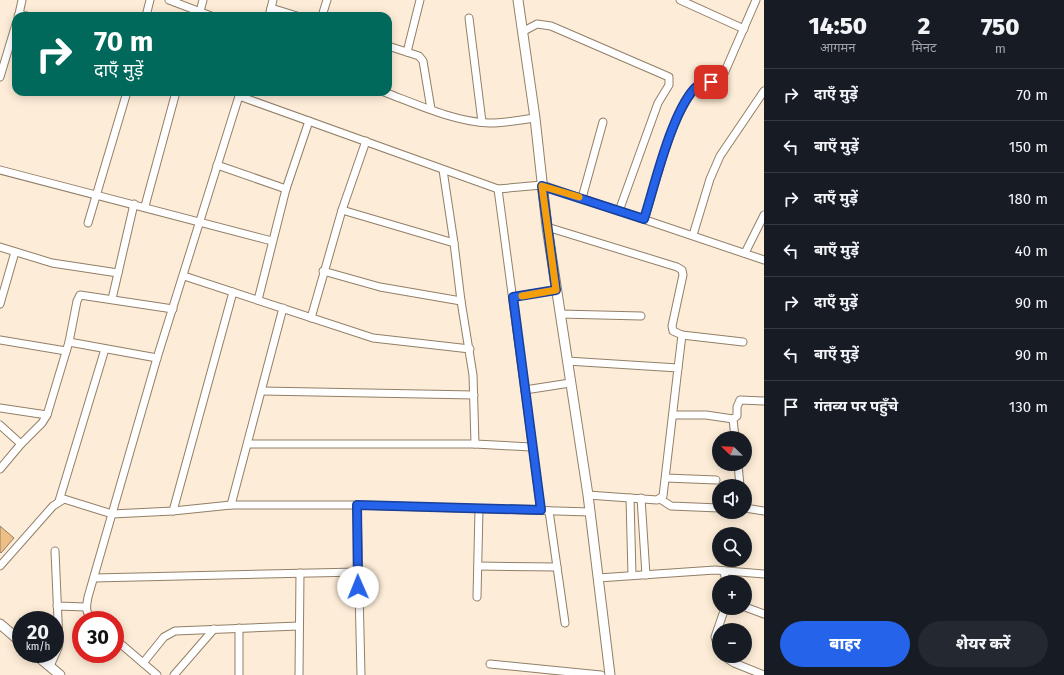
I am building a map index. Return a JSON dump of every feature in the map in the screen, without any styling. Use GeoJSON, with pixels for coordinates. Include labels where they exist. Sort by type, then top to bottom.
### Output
{"type":"FeatureCollection","features":[{"type":"Feature","properties":{"kind":"street"},"geometry":{"type":"LineString","coordinates":[[20,12],[22,0]]}},
{"type":"Feature","properties":{"kind":"street"},"geometry":{"type":"LineString","coordinates":[[147,12],[150,0]]}},
{"type":"Feature","properties":{"kind":"street"},"geometry":{"type":"LineString","coordinates":[[169,0],[195,12]]}},
{"type":"Feature","properties":{"kind":"street"},"geometry":{"type":"LineString","coordinates":[[200,12],[203,0]]}},
{"type":"Feature","properties":{"kind":"street"},"geometry":{"type":"LineString","coordinates":[[324,12],[328,0]]}},
{"type":"Feature","properties":{"kind":"street"},"geometry":{"type":"LineString","coordinates":[[407,52],[420,0]]}},
{"type":"Feature","properties":{"kind":"street"},"geometry":{"type":"LineString","coordinates":[[518,0],[535,118],[547,227],[566,361],[588,495],[610,675]]}},
{"type":"Feature","properties":{"kind":"street"},"geometry":{"type":"LineString","coordinates":[[680,0],[744,29]]}},
{"type":"Feature","properties":{"kind":"street"},"geometry":{"type":"LineString","coordinates":[[644,219],[679,114],[695,88],[700,84],[721,79],[756,0]]}},
{"type":"Feature","properties":{"kind":"street"},"geometry":{"type":"LineString","coordinates":[[272,4],[289,12]]}},
{"type":"Feature","properties":{"kind":"street"},"geometry":{"type":"LineString","coordinates":[[468,18],[482,122]]}},
{"type":"Feature","properties":{"kind":"street"},"geometry":{"type":"LineString","coordinates":[[522,32],[537,24],[551,26],[669,77],[669,85],[658,103],[619,210]]}},
{"type":"Feature","properties":{"kind":"street"},"geometry":{"type":"LineString","coordinates":[[0,77],[3,53],[12,33]]}},
{"type":"Feature","properties":{"kind":"street"},"geometry":{"type":"LineString","coordinates":[[392,47],[419,56],[423,61],[431,109]]}},
{"type":"Feature","properties":{"kind":"street"},"geometry":{"type":"LineString","coordinates":[[693,235],[710,179],[720,156],[764,91]]}},
{"type":"Feature","properties":{"kind":"street"},"geometry":{"type":"LineString","coordinates":[[392,95],[431,109],[482,122],[535,118]]}},
{"type":"Feature","properties":{"kind":"street"},"geometry":{"type":"LineString","coordinates":[[88,223],[98,194],[126,96]]}},
{"type":"Feature","properties":{"kind":"street"},"geometry":{"type":"LineString","coordinates":[[145,206],[175,96]]}},
{"type":"Feature","properties":{"kind":"street"},"geometry":{"type":"LineString","coordinates":[[87,611],[86,607],[94,578],[157,358],[239,96]]}},
{"type":"Feature","properties":{"kind":"street"},"geometry":{"type":"LineString","coordinates":[[245,96],[309,121],[498,189],[542,186],[619,210],[745,252],[764,260]]}},
{"type":"Feature","properties":{"kind":"street"},"geometry":{"type":"LineString","coordinates":[[258,300],[286,189],[309,121]]}},
{"type":"Feature","properties":{"kind":"street"},"geometry":{"type":"LineString","coordinates":[[582,198],[603,122]]}},
{"type":"Feature","properties":{"kind":"street"},"geometry":{"type":"LineString","coordinates":[[310,318],[342,210],[366,141]]}},
{"type":"Feature","properties":{"kind":"street"},"geometry":{"type":"LineString","coordinates":[[217,165],[286,189]]}},
{"type":"Feature","properties":{"kind":"street"},"geometry":{"type":"LineString","coordinates":[[0,170],[145,206],[272,241]]}},
{"type":"Feature","properties":{"kind":"street"},"geometry":{"type":"LineString","coordinates":[[443,170],[461,301],[470,349],[474,395],[475,444]]}},
{"type":"Feature","properties":{"kind":"street"},"geometry":{"type":"LineString","coordinates":[[498,189],[525,390],[531,447],[541,510]]}},
{"type":"Feature","properties":{"kind":"street"},"geometry":{"type":"LineString","coordinates":[[112,300],[134,204]]}},
{"type":"Feature","properties":{"kind":"street"},"geometry":{"type":"LineString","coordinates":[[342,210],[454,243]]}},
{"type":"Feature","properties":{"kind":"street"},"geometry":{"type":"LineString","coordinates":[[745,252],[764,215]]}},
{"type":"Feature","properties":{"kind":"street"},"geometry":{"type":"LineString","coordinates":[[547,227],[677,267],[682,270],[683,276],[672,326],[673,331],[682,335],[743,342]]}},
{"type":"Feature","properties":{"kind":"street"},"geometry":{"type":"LineString","coordinates":[[0,246],[15,252],[65,266],[118,273]]}},
{"type":"Feature","properties":{"kind":"street"},"geometry":{"type":"LineString","coordinates":[[0,304],[15,252]]}},
{"type":"Feature","properties":{"kind":"street"},"geometry":{"type":"LineString","coordinates":[[323,271],[380,287],[461,301]]}},
{"type":"Feature","properties":{"kind":"street"},"geometry":{"type":"LineString","coordinates":[[184,276],[373,338],[470,349]]}},
{"type":"Feature","properties":{"kind":"street"},"geometry":{"type":"LineString","coordinates":[[513,297],[556,290]]}},
{"type":"Feature","properties":{"kind":"street"},"geometry":{"type":"LineString","coordinates":[[173,511],[233,292]]}},
{"type":"Feature","properties":{"kind":"street"},"geometry":{"type":"LineString","coordinates":[[0,469],[42,423],[47,415],[69,342],[77,301],[80,296],[173,309]]}},
{"type":"Feature","properties":{"kind":"street"},"geometry":{"type":"LineString","coordinates":[[231,505],[249,444],[283,308]]}},
{"type":"Feature","properties":{"kind":"street"},"geometry":{"type":"LineString","coordinates":[[560,314],[641,316]]}},
{"type":"Feature","properties":{"kind":"street"},"geometry":{"type":"LineString","coordinates":[[660,499],[664,492],[666,478],[682,335]]}},
{"type":"Feature","properties":{"kind":"street"},"geometry":{"type":"LineString","coordinates":[[0,340],[66,351]]}},
{"type":"Feature","properties":{"kind":"street"},"geometry":{"type":"LineString","coordinates":[[69,342],[157,358]]}},
{"type":"Feature","properties":{"kind":"street"},"geometry":{"type":"LineString","coordinates":[[1,561],[59,501],[105,349]]}},
{"type":"Feature","properties":{"kind":"street"},"geometry":{"type":"LineString","coordinates":[[566,361],[678,368]]}},
{"type":"Feature","properties":{"kind":"street"},"geometry":{"type":"LineString","coordinates":[[525,390],[570,383]]}},
{"type":"Feature","properties":{"kind":"street"},"geometry":{"type":"LineString","coordinates":[[262,391],[474,395]]}},
{"type":"Feature","properties":{"kind":"street"},"geometry":{"type":"LineString","coordinates":[[733,419],[737,416],[737,407],[740,400],[764,402]]}},
{"type":"Feature","properties":{"kind":"street"},"geometry":{"type":"LineString","coordinates":[[0,408],[47,415]]}},
{"type":"Feature","properties":{"kind":"street"},"geometry":{"type":"LineString","coordinates":[[673,415],[706,415],[733,419]]}},
{"type":"Feature","properties":{"kind":"street"},"geometry":{"type":"LineString","coordinates":[[733,419],[734,431]]}},
{"type":"Feature","properties":{"kind":"street"},"geometry":{"type":"LineString","coordinates":[[0,425],[22,444]]}},
{"type":"Feature","properties":{"kind":"street"},"geometry":{"type":"LineString","coordinates":[[249,444],[475,444],[531,447]]}},
{"type":"Feature","properties":{"kind":"street"},"geometry":{"type":"LineString","coordinates":[[666,478],[712,480]]}},
{"type":"Feature","properties":{"kind":"street"},"geometry":{"type":"LineString","coordinates":[[588,495],[660,499],[671,506],[712,508]]}},
{"type":"Feature","properties":{"kind":"street"},"geometry":{"type":"LineString","coordinates":[[630,498],[632,576]]}},
{"type":"Feature","properties":{"kind":"street"},"geometry":{"type":"LineString","coordinates":[[641,498],[646,575]]}},
{"type":"Feature","properties":{"kind":"street"},"geometry":{"type":"LineString","coordinates":[[59,501],[70,501],[112,514],[173,511],[231,505],[357,505],[590,512]]}},
{"type":"Feature","properties":{"kind":"street"},"geometry":{"type":"LineString","coordinates":[[357,505],[361,675]]}},
{"type":"Feature","properties":{"kind":"street"},"geometry":{"type":"LineString","coordinates":[[477,597],[479,509]]}},
{"type":"Feature","properties":{"kind":"street"},"geometry":{"type":"LineString","coordinates":[[752,509],[764,511]]}},
{"type":"Feature","properties":{"kind":"street"},"geometry":{"type":"LineString","coordinates":[[549,510],[565,623]]}},
{"type":"Feature","properties":{"kind":"street"},"geometry":{"type":"LineString","coordinates":[[50,666],[58,648],[55,551]]}},
{"type":"Feature","properties":{"kind":"street"},"geometry":{"type":"LineString","coordinates":[[478,566],[557,567]]}},
{"type":"Feature","properties":{"kind":"street"},"geometry":{"type":"LineString","coordinates":[[598,578],[724,571],[764,574]]}},
{"type":"Feature","properties":{"kind":"street"},"geometry":{"type":"LineString","coordinates":[[724,571],[725,575]]}},
{"type":"Feature","properties":{"kind":"street"},"geometry":{"type":"LineString","coordinates":[[94,578],[358,572]]}},
{"type":"Feature","properties":{"kind":"street"},"geometry":{"type":"LineString","coordinates":[[300,573],[300,675]]}},
{"type":"Feature","properties":{"kind":"street"},"geometry":{"type":"LineString","coordinates":[[57,606],[86,607]]}},
{"type":"Feature","properties":{"kind":"street"},"geometry":{"type":"LineString","coordinates":[[752,610],[764,614]]}},
{"type":"Feature","properties":{"kind":"street"},"geometry":{"type":"LineString","coordinates":[[0,624],[12,634]]}},
{"type":"Feature","properties":{"kind":"street"},"geometry":{"type":"LineString","coordinates":[[143,662],[164,637],[170,633],[180,630],[299,626]]}},
{"type":"Feature","properties":{"kind":"street"},"geometry":{"type":"LineString","coordinates":[[239,628],[239,675]]}},
{"type":"Feature","properties":{"kind":"street"},"geometry":{"type":"LineString","coordinates":[[174,675],[214,629]]}},
{"type":"Feature","properties":{"kind":"street"},"geometry":{"type":"LineString","coordinates":[[124,646],[157,675]]}},
{"type":"Feature","properties":{"kind":"street"},"geometry":{"type":"LineString","coordinates":[[46,663],[60,675]]}},
{"type":"Feature","properties":{"kind":"street"},"geometry":{"type":"LineString","coordinates":[[733,663],[764,675]]}},
{"type":"Feature","properties":{"kind":"street"},"geometry":{"type":"LineString","coordinates":[[490,664],[602,675]]}},
{"type":"Feature","properties":{"kind":"building"},"geometry":{"type":"Polygon","coordinates":[[[0,526],[14,538],[1,553],[0,552],[0,526]]]}},
{"type":"Feature","properties":{"kind":"slow traffic"},"geometry":{"type":"LineString","coordinates":[[522,296],[556,290],[542,186],[579,197]]}},
{"type":"Feature","properties":{"kind":"route"},"geometry":{"type":"LineString","coordinates":[[358,587],[357,505],[541,510],[531,447],[513,297],[556,290],[542,186],[644,219],[679,114],[695,88],[700,84],[711,82]]}}]}
